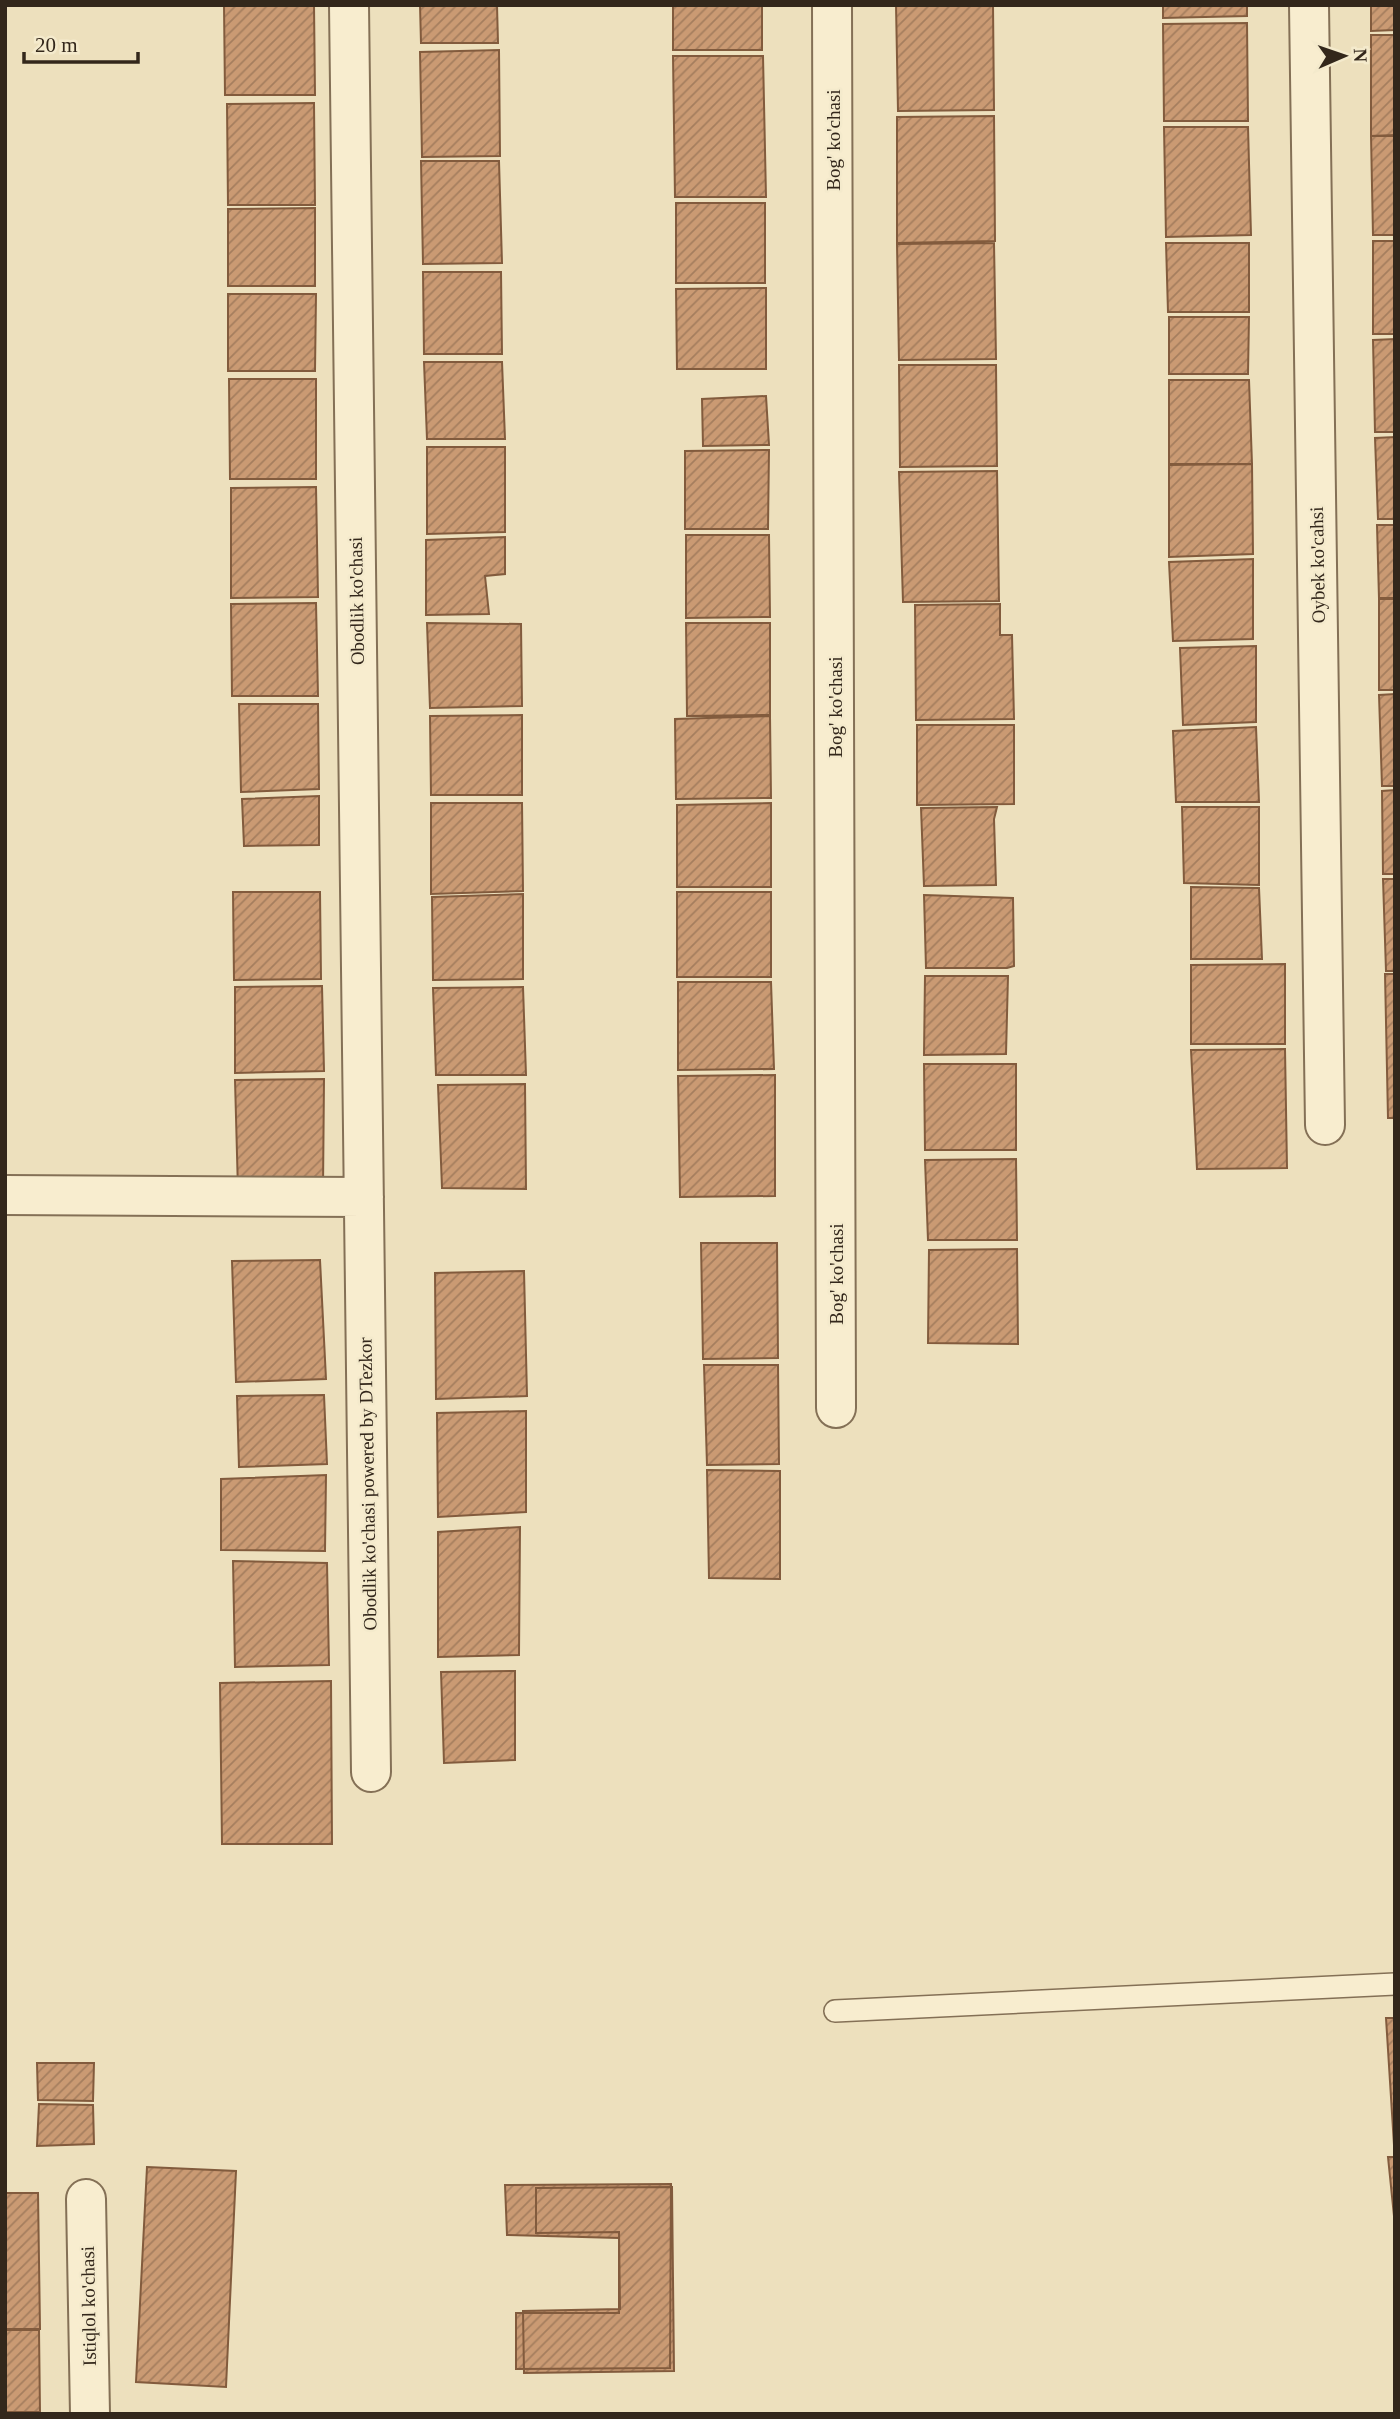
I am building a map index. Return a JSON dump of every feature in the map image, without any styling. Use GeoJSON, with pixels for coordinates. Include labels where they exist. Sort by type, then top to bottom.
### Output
{"type":"FeatureCollection","features":[{"type":"Feature","properties":{"kind":"street","name":"Obodlik ko'chasi"},"geometry":{"type":"LineString","coordinates":[[349,5],[364,1197]]}},
{"type":"Feature","properties":{"kind":"street","name":"Bog' ko'chasi"},"geometry":{"type":"LineString","coordinates":[[832,5],[836,1408]]}},
{"type":"Feature","properties":{"kind":"street","name":"Oybek ko'cahsi"},"geometry":{"type":"LineString","coordinates":[[1309,5],[1325,1125]]}},
{"type":"Feature","properties":{"kind":"street"},"geometry":{"type":"LineString","coordinates":[[5,1195],[364,1197]]}},
{"type":"Feature","properties":{"kind":"street","name":"Obodlik ko'chasi powered by DTezkor"},"geometry":{"type":"LineString","coordinates":[[364,1197],[370,1772]]}},
{"type":"Feature","properties":{"kind":"street","name":"Istiqlol ko'chasi"},"geometry":{"type":"LineString","coordinates":[[86,2199],[90,2414]]}},
{"type":"Feature","properties":{"kind":"lane"},"geometry":{"type":"LineString","coordinates":[[835,2011],[1395,1984]]}},
{"type":"Feature","properties":{"kind":"building"},"geometry":{"type":"Polygon","coordinates":[[[224,5],[314,5],[315,95],[225,95],[224,5]]]}},
{"type":"Feature","properties":{"kind":"building"},"geometry":{"type":"Polygon","coordinates":[[[420,5],[497,5],[498,43],[421,43],[420,5]]]}},
{"type":"Feature","properties":{"kind":"building"},"geometry":{"type":"Polygon","coordinates":[[[673,5],[762,5],[762,50],[673,50],[673,5]]]}},
{"type":"Feature","properties":{"kind":"building"},"geometry":{"type":"Polygon","coordinates":[[[896,5],[993,5],[994,110],[898,111],[896,5]]]}},
{"type":"Feature","properties":{"kind":"building"},"geometry":{"type":"Polygon","coordinates":[[[1163,5],[1247,5],[1247,16],[1163,18],[1163,5]]]}},
{"type":"Feature","properties":{"kind":"building"},"geometry":{"type":"Polygon","coordinates":[[[1371,5],[1395,5],[1395,30],[1371,31],[1371,5]]]}},
{"type":"Feature","properties":{"kind":"building"},"geometry":{"type":"Polygon","coordinates":[[[1247,23],[1248,121],[1164,121],[1163,24],[1247,23]]]}},
{"type":"Feature","properties":{"kind":"building"},"geometry":{"type":"Polygon","coordinates":[[[1371,35],[1395,35],[1395,136],[1371,136],[1371,35]]]}},
{"type":"Feature","properties":{"kind":"building"},"geometry":{"type":"Polygon","coordinates":[[[499,50],[500,156],[422,157],[420,52],[499,50]]]}},
{"type":"Feature","properties":{"kind":"building"},"geometry":{"type":"Polygon","coordinates":[[[673,56],[763,56],[766,197],[675,197],[673,56]]]}},
{"type":"Feature","properties":{"kind":"building"},"geometry":{"type":"Polygon","coordinates":[[[314,103],[315,205],[228,205],[227,104],[314,103]]]}},
{"type":"Feature","properties":{"kind":"building"},"geometry":{"type":"Polygon","coordinates":[[[994,116],[995,241],[897,243],[897,117],[994,116]]]}},
{"type":"Feature","properties":{"kind":"building"},"geometry":{"type":"Polygon","coordinates":[[[1164,127],[1248,127],[1251,235],[1166,237],[1164,127]]]}},
{"type":"Feature","properties":{"kind":"building"},"geometry":{"type":"Polygon","coordinates":[[[1395,135],[1395,235],[1373,235],[1371,136],[1395,135]]]}},
{"type":"Feature","properties":{"kind":"building"},"geometry":{"type":"Polygon","coordinates":[[[421,161],[499,161],[502,263],[423,264],[421,161]]]}},
{"type":"Feature","properties":{"kind":"building"},"geometry":{"type":"Polygon","coordinates":[[[676,203],[765,203],[765,283],[676,283],[676,203]]]}},
{"type":"Feature","properties":{"kind":"building"},"geometry":{"type":"Polygon","coordinates":[[[315,208],[315,286],[228,286],[228,209],[315,208]]]}},
{"type":"Feature","properties":{"kind":"building"},"geometry":{"type":"Polygon","coordinates":[[[1373,241],[1395,241],[1395,334],[1373,334],[1373,241]]]}},
{"type":"Feature","properties":{"kind":"building"},"geometry":{"type":"Polygon","coordinates":[[[994,243],[996,359],[899,360],[897,244],[994,243]]]}},
{"type":"Feature","properties":{"kind":"building"},"geometry":{"type":"Polygon","coordinates":[[[1166,243],[1249,243],[1249,312],[1168,312],[1166,243]]]}},
{"type":"Feature","properties":{"kind":"building"},"geometry":{"type":"Polygon","coordinates":[[[423,272],[501,272],[502,354],[424,354],[423,272]]]}},
{"type":"Feature","properties":{"kind":"building"},"geometry":{"type":"Polygon","coordinates":[[[766,288],[766,369],[677,369],[676,289],[766,288]]]}},
{"type":"Feature","properties":{"kind":"building"},"geometry":{"type":"Polygon","coordinates":[[[228,294],[316,294],[315,371],[228,371],[228,294]]]}},
{"type":"Feature","properties":{"kind":"building"},"geometry":{"type":"Polygon","coordinates":[[[1169,317],[1249,317],[1248,374],[1169,374],[1169,317]]]}},
{"type":"Feature","properties":{"kind":"building"},"geometry":{"type":"Polygon","coordinates":[[[1395,339],[1395,432],[1375,432],[1373,340],[1395,339]]]}},
{"type":"Feature","properties":{"kind":"building"},"geometry":{"type":"Polygon","coordinates":[[[424,362],[502,362],[505,439],[427,439],[424,362]]]}},
{"type":"Feature","properties":{"kind":"building"},"geometry":{"type":"Polygon","coordinates":[[[899,365],[996,365],[997,466],[900,467],[899,365]]]}},
{"type":"Feature","properties":{"kind":"building"},"geometry":{"type":"Polygon","coordinates":[[[229,379],[316,379],[316,479],[230,479],[229,379]]]}},
{"type":"Feature","properties":{"kind":"building"},"geometry":{"type":"Polygon","coordinates":[[[1169,380],[1249,380],[1252,464],[1169,464],[1169,380]]]}},
{"type":"Feature","properties":{"kind":"building"},"geometry":{"type":"Polygon","coordinates":[[[766,396],[769,445],[703,446],[702,399],[766,396]]]}},
{"type":"Feature","properties":{"kind":"building"},"geometry":{"type":"Polygon","coordinates":[[[1395,437],[1395,519],[1378,519],[1375,438],[1395,437]]]}},
{"type":"Feature","properties":{"kind":"building"},"geometry":{"type":"Polygon","coordinates":[[[427,447],[505,447],[505,532],[427,534],[427,447]]]}},
{"type":"Feature","properties":{"kind":"building"},"geometry":{"type":"Polygon","coordinates":[[[769,450],[768,529],[685,529],[685,451],[769,450]]]}},
{"type":"Feature","properties":{"kind":"building"},"geometry":{"type":"Polygon","coordinates":[[[1252,464],[1253,554],[1169,557],[1169,465],[1252,464]]]}},
{"type":"Feature","properties":{"kind":"building"},"geometry":{"type":"Polygon","coordinates":[[[997,471],[999,601],[903,602],[899,472],[997,471]]]}},
{"type":"Feature","properties":{"kind":"building"},"geometry":{"type":"Polygon","coordinates":[[[316,487],[318,597],[231,598],[231,488],[316,487]]]}},
{"type":"Feature","properties":{"kind":"building"},"geometry":{"type":"Polygon","coordinates":[[[1377,525],[1395,525],[1395,598],[1379,598],[1377,525]]]}},
{"type":"Feature","properties":{"kind":"building"},"geometry":{"type":"Polygon","coordinates":[[[686,535],[769,535],[770,617],[686,618],[686,535]]]}},
{"type":"Feature","properties":{"kind":"building"},"geometry":{"type":"Polygon","coordinates":[[[505,537],[505,574],[485,576],[489,614],[426,615],[426,540],[505,537]]]}},
{"type":"Feature","properties":{"kind":"building"},"geometry":{"type":"Polygon","coordinates":[[[1253,559],[1253,639],[1173,641],[1169,562],[1253,559]]]}},
{"type":"Feature","properties":{"kind":"building"},"geometry":{"type":"Polygon","coordinates":[[[1379,599],[1395,599],[1395,690],[1379,690],[1379,599]]]}},
{"type":"Feature","properties":{"kind":"building"},"geometry":{"type":"Polygon","coordinates":[[[316,603],[318,696],[232,696],[231,604],[316,603]]]}},
{"type":"Feature","properties":{"kind":"building"},"geometry":{"type":"Polygon","coordinates":[[[1000,604],[1000,635],[1012,635],[1014,719],[916,720],[915,605],[1000,604]]]}},
{"type":"Feature","properties":{"kind":"building"},"geometry":{"type":"Polygon","coordinates":[[[427,623],[521,624],[522,706],[430,708],[427,623]]]}},
{"type":"Feature","properties":{"kind":"building"},"geometry":{"type":"Polygon","coordinates":[[[686,623],[770,623],[770,715],[687,716],[686,623]]]}},
{"type":"Feature","properties":{"kind":"building"},"geometry":{"type":"Polygon","coordinates":[[[1256,646],[1256,722],[1183,725],[1180,648],[1256,646]]]}},
{"type":"Feature","properties":{"kind":"building"},"geometry":{"type":"Polygon","coordinates":[[[1395,694],[1395,786],[1382,786],[1379,695],[1395,694]]]}},
{"type":"Feature","properties":{"kind":"building"},"geometry":{"type":"Polygon","coordinates":[[[239,704],[318,704],[319,789],[241,792],[239,704]]]}},
{"type":"Feature","properties":{"kind":"building"},"geometry":{"type":"Polygon","coordinates":[[[522,715],[522,795],[431,795],[430,716],[522,715]]]}},
{"type":"Feature","properties":{"kind":"building"},"geometry":{"type":"Polygon","coordinates":[[[770,716],[771,798],[676,799],[675,719],[770,716]]]}},
{"type":"Feature","properties":{"kind":"building"},"geometry":{"type":"Polygon","coordinates":[[[917,725],[1014,725],[1014,804],[917,805],[917,725]]]}},
{"type":"Feature","properties":{"kind":"building"},"geometry":{"type":"Polygon","coordinates":[[[1256,727],[1259,802],[1176,802],[1173,731],[1256,727]]]}},
{"type":"Feature","properties":{"kind":"building"},"geometry":{"type":"Polygon","coordinates":[[[1395,790],[1395,874],[1383,874],[1382,791],[1395,790]]]}},
{"type":"Feature","properties":{"kind":"building"},"geometry":{"type":"Polygon","coordinates":[[[319,796],[319,845],[244,846],[242,799],[319,796]]]}},
{"type":"Feature","properties":{"kind":"building"},"geometry":{"type":"Polygon","coordinates":[[[431,803],[522,803],[523,891],[431,894],[431,803]]]}},
{"type":"Feature","properties":{"kind":"building"},"geometry":{"type":"Polygon","coordinates":[[[771,803],[771,887],[677,887],[677,805],[771,803]]]}},
{"type":"Feature","properties":{"kind":"building"},"geometry":{"type":"Polygon","coordinates":[[[997,807],[994,819],[996,885],[924,886],[921,808],[997,807]]]}},
{"type":"Feature","properties":{"kind":"building"},"geometry":{"type":"Polygon","coordinates":[[[1182,807],[1259,807],[1259,885],[1184,883],[1182,807]]]}},
{"type":"Feature","properties":{"kind":"building"},"geometry":{"type":"Polygon","coordinates":[[[1383,879],[1395,879],[1395,971],[1386,971],[1383,879]]]}},
{"type":"Feature","properties":{"kind":"building"},"geometry":{"type":"Polygon","coordinates":[[[1191,887],[1259,888],[1262,959],[1191,959],[1191,887]]]}},
{"type":"Feature","properties":{"kind":"building"},"geometry":{"type":"Polygon","coordinates":[[[233,892],[320,892],[321,979],[234,980],[233,892]]]}},
{"type":"Feature","properties":{"kind":"building"},"geometry":{"type":"Polygon","coordinates":[[[677,892],[771,892],[771,977],[677,977],[677,892]]]}},
{"type":"Feature","properties":{"kind":"building"},"geometry":{"type":"Polygon","coordinates":[[[523,894],[523,979],[433,980],[432,897],[523,894]]]}},
{"type":"Feature","properties":{"kind":"building"},"geometry":{"type":"Polygon","coordinates":[[[924,895],[1013,898],[1014,966],[926,968],[924,895]]]}},
{"type":"Feature","properties":{"kind":"building"},"geometry":{"type":"Polygon","coordinates":[[[1285,964],[1285,1044],[1191,1044],[1191,965],[1285,964]]]}},
{"type":"Feature","properties":{"kind":"building"},"geometry":{"type":"Polygon","coordinates":[[[1385,974],[1395,974],[1395,1118],[1388,1118],[1385,974]]]}},
{"type":"Feature","properties":{"kind":"building"},"geometry":{"type":"Polygon","coordinates":[[[925,976],[1008,976],[1006,1054],[924,1055],[925,976]]]}},
{"type":"Feature","properties":{"kind":"building"},"geometry":{"type":"Polygon","coordinates":[[[678,982],[771,982],[774,1069],[678,1070],[678,982]]]}},
{"type":"Feature","properties":{"kind":"building"},"geometry":{"type":"Polygon","coordinates":[[[322,986],[324,1071],[235,1073],[235,987],[322,986]]]}},
{"type":"Feature","properties":{"kind":"building"},"geometry":{"type":"Polygon","coordinates":[[[523,987],[526,1075],[436,1075],[433,988],[523,987]]]}},
{"type":"Feature","properties":{"kind":"building"},"geometry":{"type":"Polygon","coordinates":[[[1285,1049],[1287,1168],[1197,1169],[1191,1050],[1285,1049]]]}},
{"type":"Feature","properties":{"kind":"building"},"geometry":{"type":"Polygon","coordinates":[[[924,1064],[1016,1064],[1016,1150],[925,1150],[924,1064]]]}},
{"type":"Feature","properties":{"kind":"building"},"geometry":{"type":"Polygon","coordinates":[[[775,1075],[775,1196],[680,1197],[678,1076],[775,1075]]]}},
{"type":"Feature","properties":{"kind":"building"},"geometry":{"type":"Polygon","coordinates":[[[324,1079],[323,1189],[238,1191],[235,1080],[324,1079]]]}},
{"type":"Feature","properties":{"kind":"building"},"geometry":{"type":"Polygon","coordinates":[[[525,1084],[526,1189],[442,1188],[438,1085],[525,1084]]]}},
{"type":"Feature","properties":{"kind":"building"},"geometry":{"type":"Polygon","coordinates":[[[1016,1159],[1017,1240],[928,1240],[925,1160],[1016,1159]]]}},
{"type":"Feature","properties":{"kind":"building"},"geometry":{"type":"Polygon","coordinates":[[[701,1243],[777,1243],[778,1358],[703,1359],[701,1243]]]}},
{"type":"Feature","properties":{"kind":"building"},"geometry":{"type":"Polygon","coordinates":[[[1017,1249],[1018,1344],[928,1343],[929,1250],[1017,1249]]]}},
{"type":"Feature","properties":{"kind":"building"},"geometry":{"type":"Polygon","coordinates":[[[320,1260],[326,1379],[236,1382],[232,1261],[320,1260]]]}},
{"type":"Feature","properties":{"kind":"building"},"geometry":{"type":"Polygon","coordinates":[[[524,1271],[527,1396],[436,1399],[435,1273],[524,1271]]]}},
{"type":"Feature","properties":{"kind":"building"},"geometry":{"type":"Polygon","coordinates":[[[704,1365],[778,1365],[779,1464],[707,1465],[704,1365]]]}},
{"type":"Feature","properties":{"kind":"building"},"geometry":{"type":"Polygon","coordinates":[[[324,1395],[327,1464],[239,1467],[237,1396],[324,1395]]]}},
{"type":"Feature","properties":{"kind":"building"},"geometry":{"type":"Polygon","coordinates":[[[526,1411],[526,1512],[438,1517],[437,1413],[526,1411]]]}},
{"type":"Feature","properties":{"kind":"building"},"geometry":{"type":"Polygon","coordinates":[[[707,1470],[780,1471],[780,1579],[709,1578],[707,1470]]]}},
{"type":"Feature","properties":{"kind":"building"},"geometry":{"type":"Polygon","coordinates":[[[326,1475],[325,1551],[221,1550],[221,1479],[326,1475]]]}},
{"type":"Feature","properties":{"kind":"building"},"geometry":{"type":"Polygon","coordinates":[[[520,1527],[519,1655],[438,1657],[438,1532],[520,1527]]]}},
{"type":"Feature","properties":{"kind":"building"},"geometry":{"type":"Polygon","coordinates":[[[233,1561],[327,1563],[329,1665],[235,1667],[233,1561]]]}},
{"type":"Feature","properties":{"kind":"building"},"geometry":{"type":"Polygon","coordinates":[[[515,1671],[515,1760],[444,1763],[441,1672],[515,1671]]]}},
{"type":"Feature","properties":{"kind":"building"},"geometry":{"type":"Polygon","coordinates":[[[331,1681],[332,1844],[222,1844],[220,1683],[331,1681]]]}},
{"type":"Feature","properties":{"kind":"building"},"geometry":{"type":"Polygon","coordinates":[[[1386,2018],[1395,2018],[1395,2145],[1394,2145],[1386,2018]]]}},
{"type":"Feature","properties":{"kind":"building"},"geometry":{"type":"Polygon","coordinates":[[[37,2063],[94,2063],[93,2101],[38,2100],[37,2063]]]}},
{"type":"Feature","properties":{"kind":"building"},"geometry":{"type":"Polygon","coordinates":[[[39,2104],[93,2105],[94,2144],[37,2146],[39,2104]]]}},
{"type":"Feature","properties":{"kind":"building"},"geometry":{"type":"Polygon","coordinates":[[[1388,2157],[1395,2157],[1395,2226],[1388,2157]]]}},
{"type":"Feature","properties":{"kind":"building"},"geometry":{"type":"Polygon","coordinates":[[[147,2167],[236,2171],[226,2387],[136,2382],[147,2167]]]}},
{"type":"Feature","properties":{"kind":"building"},"geometry":{"type":"Polygon","coordinates":[[[671,2184],[670,2368],[516,2369],[516,2313],[619,2313],[619,2238],[507,2235],[505,2185],[671,2184]]]}},
{"type":"Feature","properties":{"kind":"building"},"geometry":{"type":"Polygon","coordinates":[[[672,2187],[674,2371],[524,2373],[523,2311],[620,2309],[619,2232],[536,2233],[536,2188],[672,2187]]]}},
{"type":"Feature","properties":{"kind":"building"},"geometry":{"type":"Polygon","coordinates":[[[5,2193],[38,2193],[40,2329],[5,2329],[5,2193]]]}},
{"type":"Feature","properties":{"kind":"building"},"geometry":{"type":"Polygon","coordinates":[[[5,2330],[39,2330],[40,2412],[5,2412],[5,2330]]]}}]}
